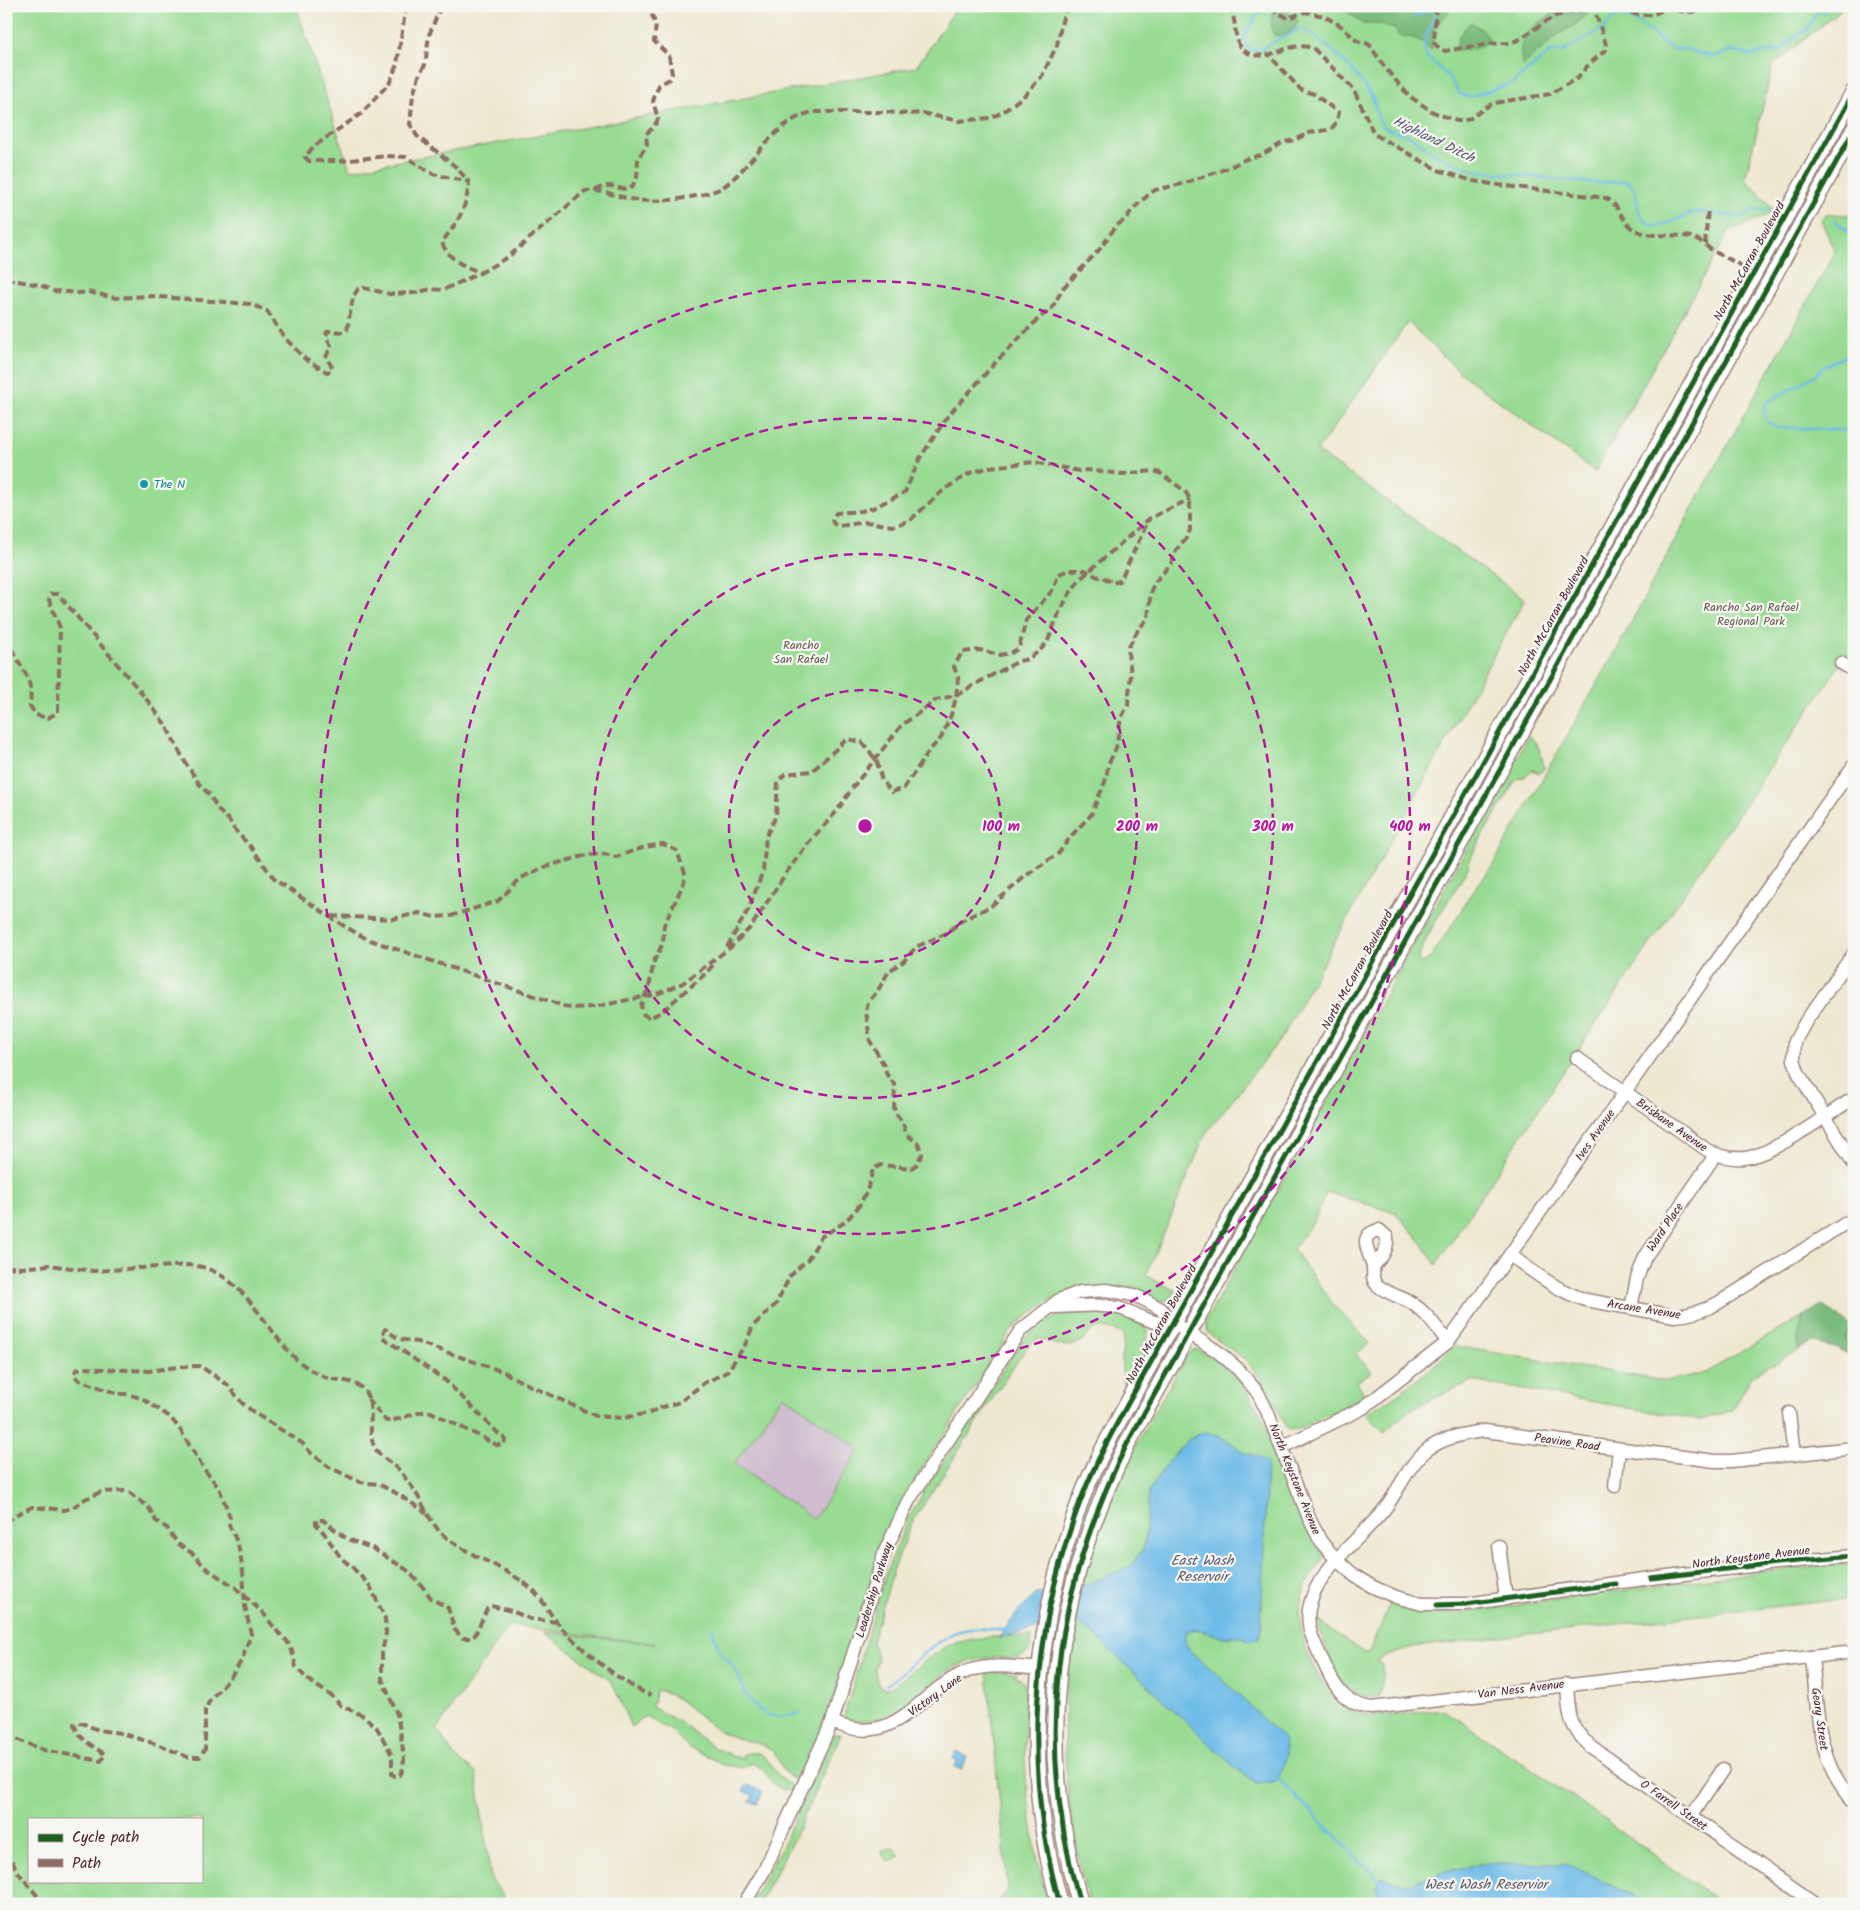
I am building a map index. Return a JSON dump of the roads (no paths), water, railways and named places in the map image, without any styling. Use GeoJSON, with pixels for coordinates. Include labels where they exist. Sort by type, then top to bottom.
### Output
{"type":"FeatureCollection","features":[{"type":"Feature","properties":{"kind":"main road","name":"North McCarran Boulevard"},"geometry":{"type":"LineString","coordinates":[[1060,1904],[1044,1827],[1039,1786],[1037,1710],[1040,1669],[1044,1636],[1058,1573],[1080,1502],[1095,1466],[1854,92]]}},
{"type":"Feature","properties":{"kind":"main road"},"geometry":{"type":"LineString","coordinates":[[1080,1904],[1069,1862],[1060,1807],[1055,1746],[1056,1700],[1064,1628],[1073,1586],[1094,1519],[1127,1444],[1854,130]]}},
{"type":"Feature","properties":{"kind":"main road"},"geometry":{"type":"LineString","coordinates":[[1754,273],[1770,282]]}},
{"type":"Feature","properties":{"kind":"main road"},"geometry":{"type":"LineString","coordinates":[[1433,852],[1449,861]]}},
{"type":"Feature","properties":{"kind":"main road"},"geometry":{"type":"LineString","coordinates":[[1044,1636],[1050,1664],[1058,1671]]}},
{"type":"Feature","properties":{"kind":"main road"},"geometry":{"type":"LineString","coordinates":[[1040,1669],[1047,1674],[1056,1700]]}},
{"type":"Feature","properties":{"kind":"street"},"geometry":{"type":"LineString","coordinates":[[1841,663],[1854,671]]}},
{"type":"Feature","properties":{"kind":"street","name":"Ives Avenue"},"geometry":{"type":"LineString","coordinates":[[1282,1447],[1363,1408],[1448,1342],[1626,1092],[1854,765]]}},
{"type":"Feature","properties":{"kind":"street"},"geometry":{"type":"LineString","coordinates":[[1854,953],[1806,1021],[1795,1041],[1794,1049],[1794,1060],[1799,1074],[1854,1164]]}},
{"type":"Feature","properties":{"kind":"street","name":"Brisbane Avenue"},"geometry":{"type":"LineString","coordinates":[[1577,1058],[1700,1145],[1716,1154],[1734,1158],[1755,1156],[1778,1145],[1854,1098]]}},
{"type":"Feature","properties":{"kind":"street","name":"Ward Place"},"geometry":{"type":"LineString","coordinates":[[1631,1308],[1637,1278],[1645,1257],[1716,1154]]}},
{"type":"Feature","properties":{"kind":"street","name":"Arcane Avenue"},"geometry":{"type":"LineString","coordinates":[[1510,1255],[1574,1296],[1675,1316],[1686,1316],[1707,1309],[1854,1218]]}},
{"type":"Feature","properties":{"kind":"street"},"geometry":{"type":"LineString","coordinates":[[1373,1266],[1373,1280],[1378,1286],[1417,1307],[1448,1342]]}},
{"type":"Feature","properties":{"kind":"street","name":"Leadership Parkway"},"geometry":{"type":"LineString","coordinates":[[744,1904],[764,1872],[832,1722],[885,1551],[904,1508],[1010,1344],[1030,1321],[1052,1307],[1090,1304],[1130,1312],[1154,1323],[1173,1323]]}},
{"type":"Feature","properties":{"kind":"street","name":"North Keystone Avenue"},"geometry":{"type":"LineString","coordinates":[[1173,1323],[1222,1355],[1249,1380],[1268,1411],[1312,1526],[1321,1542],[1355,1576],[1373,1587],[1414,1603],[1451,1606],[1651,1578],[1854,1556]]}},
{"type":"Feature","properties":{"kind":"street"},"geometry":{"type":"LineString","coordinates":[[1789,1414],[1794,1455]]}},
{"type":"Feature","properties":{"kind":"street","name":"Peavine Road"},"geometry":{"type":"LineString","coordinates":[[1337,1560],[1385,1509],[1410,1467],[1420,1456],[1430,1448],[1456,1436],[1485,1431],[1715,1461],[1854,1448]]}},
{"type":"Feature","properties":{"kind":"street"},"geometry":{"type":"LineString","coordinates":[[1615,1486],[1620,1449]]}},
{"type":"Feature","properties":{"kind":"street"},"geometry":{"type":"LineString","coordinates":[[1498,1546],[1506,1599]]}},
{"type":"Feature","properties":{"kind":"street","name":"Van Ness Avenue"},"geometry":{"type":"LineString","coordinates":[[1337,1560],[1314,1593],[1309,1608],[1308,1622],[1311,1635],[1331,1678],[1344,1696],[1353,1703],[1371,1708],[1854,1652]]}},
{"type":"Feature","properties":{"kind":"street","name":"Geary Street"},"geometry":{"type":"LineString","coordinates":[[1812,1657],[1823,1750],[1832,1772],[1854,1802]]}},
{"type":"Feature","properties":{"kind":"street","name":"Victory Lane"},"geometry":{"type":"LineString","coordinates":[[832,1722],[843,1727],[863,1730],[886,1725],[908,1714],[955,1678],[978,1668],[992,1666],[1040,1669]]}},
{"type":"Feature","properties":{"kind":"street","name":"O Farrell Street"},"geometry":{"type":"LineString","coordinates":[[1567,1684],[1572,1724],[1582,1739],[1816,1904]]}},
{"type":"Feature","properties":{"kind":"street"},"geometry":{"type":"LineString","coordinates":[[1691,1817],[1723,1769]]}},
{"type":"Feature","properties":{"kind":"water","name":"East Wash Reservoir"},"geometry":{"type":"Polygon","coordinates":[[[1205,1431],[1227,1440],[1244,1453],[1255,1455],[1267,1463],[1261,1628],[1259,1638],[1250,1641],[1242,1637],[1221,1637],[1196,1629],[1185,1632],[1185,1642],[1192,1653],[1217,1674],[1284,1740],[1284,1763],[1274,1783],[1256,1783],[1232,1765],[1090,1631],[1077,1622],[1058,1619],[1041,1628],[998,1638],[1017,1613],[1036,1594],[1083,1586],[1130,1567],[1144,1548],[1149,1491],[1169,1460],[1188,1440],[1205,1431]]]}},
{"type":"Feature","properties":{"kind":"water"},"geometry":{"type":"Polygon","coordinates":[[[956,1752],[967,1757],[962,1770],[955,1767],[957,1761],[953,1759],[956,1752]]]}},
{"type":"Feature","properties":{"kind":"water"},"geometry":{"type":"Polygon","coordinates":[[[747,1785],[763,1791],[758,1804],[750,1802],[753,1795],[743,1791],[747,1785]]]}},
{"type":"Feature","properties":{"kind":"water","name":"West Wash Reservior"},"geometry":{"type":"Polygon","coordinates":[[[1489,1863],[1567,1864],[1634,1895],[1646,1904],[1378,1904],[1377,1886],[1382,1877],[1402,1884],[1471,1865],[1489,1863]]]}},
{"type":"Feature","properties":{"kind":"waterway","name":"Highland Ditch"},"geometry":{"type":"LineString","coordinates":[[1260,6],[1259,12],[1243,38],[1249,50],[1261,49],[1301,28],[1331,49],[1359,78],[1372,97],[1379,120],[1383,126],[1389,130],[1408,135],[1439,156],[1455,164],[1475,171],[1594,183],[1628,181],[1636,192],[1639,213],[1642,219],[1656,226],[1666,224],[1694,212],[1743,217],[1753,210],[1769,210]]}},
{"type":"Feature","properties":{"kind":"waterway"},"geometry":{"type":"LineString","coordinates":[[1408,6],[1414,15],[1433,10],[1433,21],[1425,39],[1426,56],[1448,76],[1460,94],[1469,97],[1511,84],[1551,51],[1562,52],[1604,28],[1612,19],[1620,15],[1638,22],[1672,49],[1685,49],[1713,57],[1730,51],[1750,55],[1781,50],[1799,33],[1807,30],[1817,12],[1826,11]]}},
{"type":"Feature","properties":{"kind":"waterway","name":"Highland Ditch"},"geometry":{"type":"LineString","coordinates":[[1834,220],[1851,234],[1854,239]]}},
{"type":"Feature","properties":{"kind":"waterway","name":"Highland Ditch"},"geometry":{"type":"LineString","coordinates":[[1854,352],[1824,366],[1817,374],[1766,403],[1764,411],[1767,420],[1777,427],[1854,431]]}},
{"type":"Feature","properties":{"kind":"waterway"},"geometry":{"type":"LineString","coordinates":[[712,1628],[721,1653],[733,1666],[747,1696],[758,1709],[764,1713],[777,1716],[800,1713]]}},
{"type":"Feature","properties":{"kind":"waterway"},"geometry":{"type":"LineString","coordinates":[[887,1685],[947,1636],[962,1630],[1007,1630]]}},
{"type":"Feature","properties":{"kind":"waterway"},"geometry":{"type":"LineString","coordinates":[[1278,1778],[1380,1881]]}},
{"type":"Feature","properties":{"kind":"place","name":"The N"},"geometry":{"type":"Point","coordinates":[144,484]}},
{"type":"Feature","properties":{"kind":"park label","name":"Rancho San Rafael Regional Park"},"geometry":{"type":"Point","coordinates":[1751,614]}},
{"type":"Feature","properties":{"kind":"park label","name":"Rancho San Rafael"},"geometry":{"type":"Point","coordinates":[801,652]}}]}
